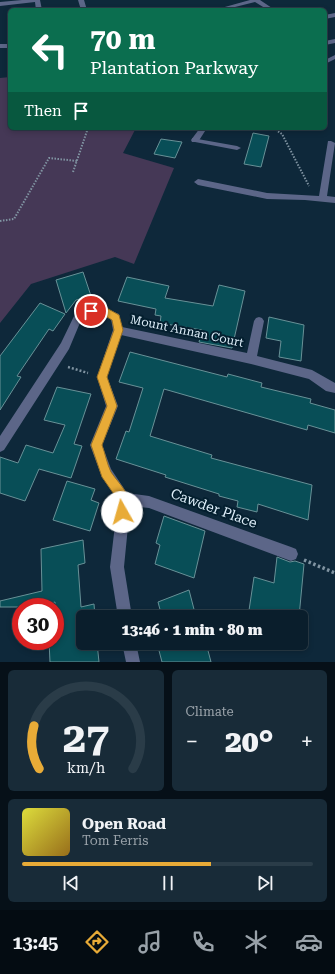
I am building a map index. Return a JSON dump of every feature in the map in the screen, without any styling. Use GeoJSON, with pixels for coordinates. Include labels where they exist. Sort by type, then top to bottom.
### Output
{"type":"FeatureCollection","features":[{"type":"Feature","properties":{"kind":"street"},"geometry":{"type":"LineString","coordinates":[[0,4],[36,0]]}},
{"type":"Feature","properties":{"kind":"street"},"geometry":{"type":"LineString","coordinates":[[225,8],[256,0],[269,8]]}},
{"type":"Feature","properties":{"kind":"street"},"geometry":{"type":"LineString","coordinates":[[202,130],[195,140],[237,148]]}},
{"type":"Feature","properties":{"kind":"street"},"geometry":{"type":"LineString","coordinates":[[324,194],[331,143]]}},
{"type":"Feature","properties":{"kind":"street"},"geometry":{"type":"LineString","coordinates":[[198,182],[267,196],[324,194],[335,200]]}},
{"type":"Feature","properties":{"kind":"street"},"geometry":{"type":"LineString","coordinates":[[0,446],[65,346],[79,315],[91,311],[103,310],[116,318],[118,330],[102,377],[112,406],[96,445],[106,473],[124,499],[117,567],[124,610]]}},
{"type":"Feature","properties":{"kind":"street","name":"Mount Annan Court"},"geometry":{"type":"LineString","coordinates":[[251,359],[259,321]]}},
{"type":"Feature","properties":{"kind":"street","name":"Mount Annan Court"},"geometry":{"type":"LineString","coordinates":[[118,330],[251,359],[312,375],[330,387],[335,388]]}},
{"type":"Feature","properties":{"kind":"street","name":"Cawder Place"},"geometry":{"type":"LineString","coordinates":[[124,499],[149,502],[291,554]]}},
{"type":"Feature","properties":{"kind":"street"},"geometry":{"type":"LineString","coordinates":[[130,650],[132,662]]}},
{"type":"Feature","properties":{"kind":"path"},"geometry":{"type":"LineString","coordinates":[[73,172],[87,130]]}},
{"type":"Feature","properties":{"kind":"path"},"geometry":{"type":"LineString","coordinates":[[276,130],[282,134],[311,190],[324,194]]}},
{"type":"Feature","properties":{"kind":"path"},"geometry":{"type":"LineString","coordinates":[[0,221],[14,219],[49,158],[77,161]]}},
{"type":"Feature","properties":{"kind":"path"},"geometry":{"type":"LineString","coordinates":[[53,363],[102,377]]}},
{"type":"Feature","properties":{"kind":"path"},"geometry":{"type":"LineString","coordinates":[[291,554],[335,573]]}},
{"type":"Feature","properties":{"kind":"shaded area"},"geometry":{"type":"Polygon","coordinates":[[[8,77],[8,130],[135,130],[123,153],[174,168],[134,264],[115,257],[31,284],[0,323],[0,78],[8,77]]]}},
{"type":"Feature","properties":{"kind":"building"},"geometry":{"type":"Polygon","coordinates":[[[253,133],[269,136],[261,167],[244,164],[253,133]]]}},
{"type":"Feature","properties":{"kind":"building"},"geometry":{"type":"Polygon","coordinates":[[[161,139],[182,142],[175,158],[154,154],[161,139]]]}},
{"type":"Feature","properties":{"kind":"building"},"geometry":{"type":"Polygon","coordinates":[[[83,272],[91,296],[76,300],[66,313],[56,280],[83,272]]]}},
{"type":"Feature","properties":{"kind":"building"},"geometry":{"type":"Polygon","coordinates":[[[127,277],[169,286],[165,298],[213,306],[219,285],[245,291],[232,348],[199,342],[202,330],[160,323],[161,316],[155,315],[156,309],[118,301],[127,277]]]}},
{"type":"Feature","properties":{"kind":"building"},"geometry":{"type":"Polygon","coordinates":[[[40,303],[65,314],[53,331],[49,329],[17,376],[21,377],[0,410],[0,356],[40,303]]]}},
{"type":"Feature","properties":{"kind":"building"},"geometry":{"type":"Polygon","coordinates":[[[269,317],[304,325],[301,361],[279,357],[281,341],[266,338],[269,317]]]}},
{"type":"Feature","properties":{"kind":"building"},"geometry":{"type":"Polygon","coordinates":[[[130,352],[227,377],[228,374],[262,383],[261,387],[311,399],[310,403],[335,410],[335,433],[308,425],[307,430],[164,389],[150,436],[212,455],[211,458],[312,485],[308,520],[258,504],[257,512],[237,507],[238,501],[219,496],[219,494],[165,477],[166,475],[116,459],[126,431],[129,432],[143,388],[119,382],[130,352]]]}},
{"type":"Feature","properties":{"kind":"building"},"geometry":{"type":"Polygon","coordinates":[[[57,387],[91,394],[74,444],[82,446],[71,478],[39,469],[25,501],[0,493],[0,457],[18,463],[26,445],[53,453],[65,425],[44,420],[57,387]]]}},
{"type":"Feature","properties":{"kind":"building"},"geometry":{"type":"Polygon","coordinates":[[[67,481],[95,489],[91,500],[99,503],[90,531],[53,520],[67,481]]]}},
{"type":"Feature","properties":{"kind":"building"},"geometry":{"type":"Polygon","coordinates":[[[164,516],[205,531],[194,578],[155,564],[160,545],[156,543],[164,516]]]}},
{"type":"Feature","properties":{"kind":"building"},"geometry":{"type":"Polygon","coordinates":[[[83,540],[85,563],[78,565],[81,607],[94,604],[94,610],[76,610],[76,650],[98,650],[99,662],[50,662],[49,650],[64,650],[64,598],[13,598],[42,591],[41,549],[83,540]]]}},
{"type":"Feature","properties":{"kind":"building"},"geometry":{"type":"Polygon","coordinates":[[[277,557],[290,562],[295,561],[304,564],[300,610],[249,610],[254,577],[274,583],[277,557]]]}},
{"type":"Feature","properties":{"kind":"building"},"geometry":{"type":"Polygon","coordinates":[[[189,590],[194,610],[160,610],[158,602],[189,590]]]}},
{"type":"Feature","properties":{"kind":"building"},"geometry":{"type":"Polygon","coordinates":[[[12,598],[12,607],[0,607],[0,601],[12,598]]]}},
{"type":"Feature","properties":{"kind":"building"},"geometry":{"type":"Polygon","coordinates":[[[159,650],[208,650],[211,662],[162,662],[159,650]]]}},
{"type":"Feature","properties":{"kind":"route"},"geometry":{"type":"LineString","coordinates":[[91,311],[103,310],[116,318],[118,330],[102,377],[112,406],[96,445],[106,473],[124,499],[122,512]]}}]}
